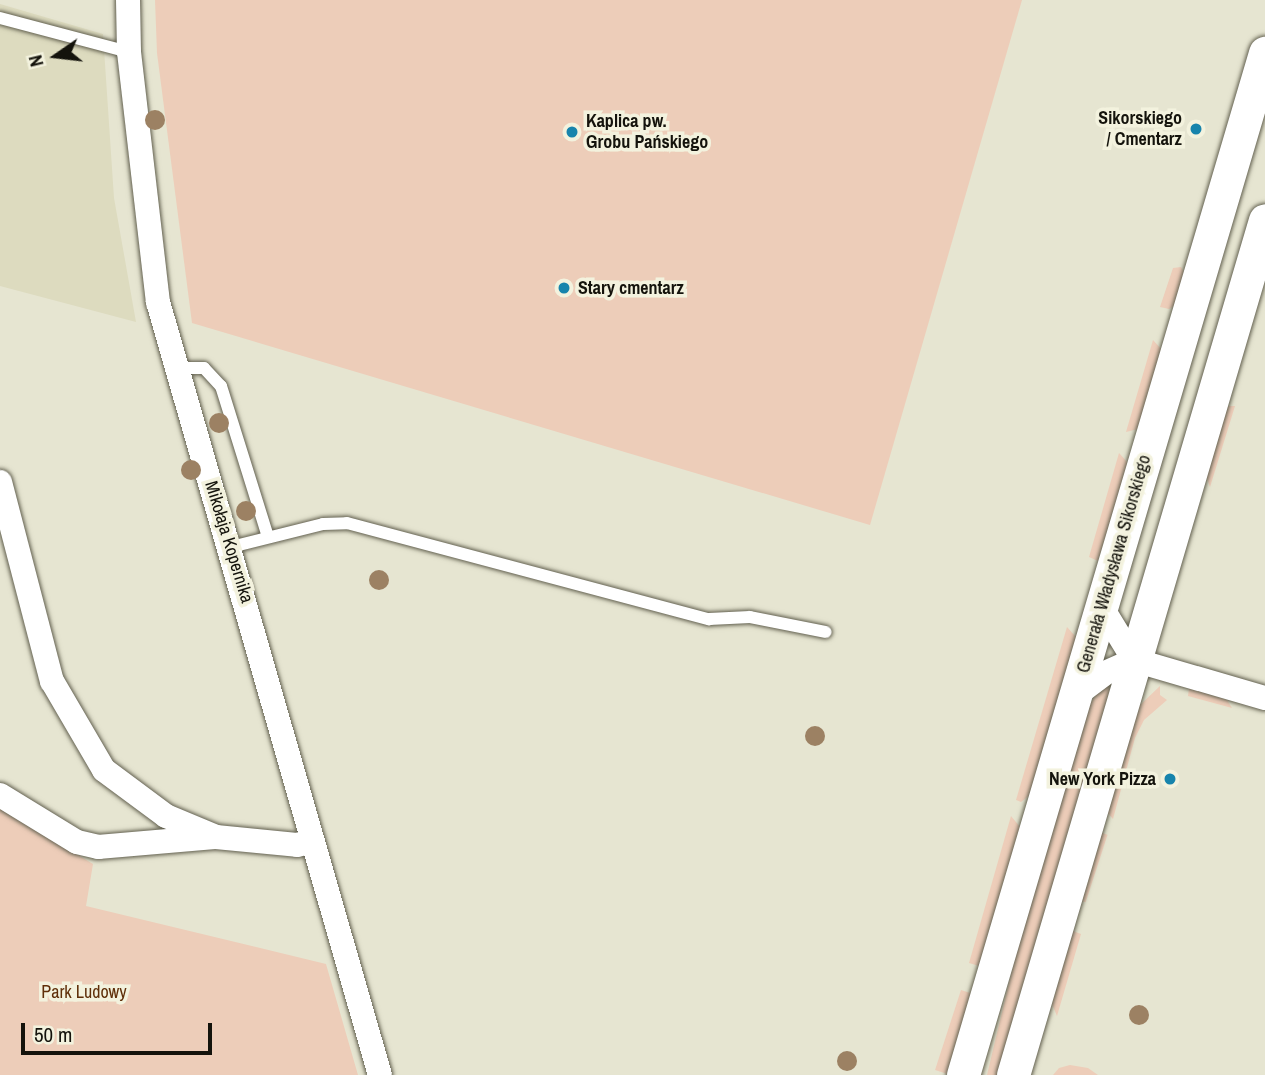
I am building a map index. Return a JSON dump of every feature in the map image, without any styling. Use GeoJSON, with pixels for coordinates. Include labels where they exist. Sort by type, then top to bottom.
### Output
{"type":"FeatureCollection","features":[{"type":"Feature","properties":{"kind":"main road","name":"Generała Władysława Sikorskiego"},"geometry":{"type":"LineString","coordinates":[[962,1075],[1265,53]]}},
{"type":"Feature","properties":{"kind":"main road"},"geometry":{"type":"LineString","coordinates":[[1013,1075],[1265,220]]}},
{"type":"Feature","properties":{"kind":"street","name":"Mikołaja Kopernika"},"geometry":{"type":"LineString","coordinates":[[128,2],[129,52],[149,247],[176,368],[232,547],[380,1075]]}},
{"type":"Feature","properties":{"kind":"street"},"geometry":{"type":"LineString","coordinates":[[0,482],[10,557],[52,681],[104,770],[166,816],[216,837]]}},
{"type":"Feature","properties":{"kind":"street"},"geometry":{"type":"LineString","coordinates":[[1101,606],[1134,660]]}},
{"type":"Feature","properties":{"kind":"street"},"geometry":{"type":"LineString","coordinates":[[1075,696],[1105,673],[1134,660],[1265,698]]}},
{"type":"Feature","properties":{"kind":"street"},"geometry":{"type":"LineString","coordinates":[[0,795],[77,842],[99,847],[216,837],[297,845],[313,841]]}},
{"type":"Feature","properties":{"kind":"lane"},"geometry":{"type":"LineString","coordinates":[[0,18],[129,52]]}},
{"type":"Feature","properties":{"kind":"lane"},"geometry":{"type":"LineString","coordinates":[[176,368],[204,368],[221,386],[268,537]]}},
{"type":"Feature","properties":{"kind":"lane"},"geometry":{"type":"LineString","coordinates":[[232,547],[268,537],[347,523],[709,619],[750,617],[826,632]]}},
{"type":"Feature","properties":{"kind":"shaded area"},"geometry":{"type":"Polygon","coordinates":[[[0,4],[103,34],[114,198],[136,322],[0,286],[0,4]]]}},
{"type":"Feature","properties":{"kind":"green space","name":"Stary cmentarz"},"geometry":{"type":"Polygon","coordinates":[[[155,0],[1022,0],[870,525],[192,323],[157,53],[155,0]]]}},
{"type":"Feature","properties":{"kind":"green space"},"geometry":{"type":"Polygon","coordinates":[[[1181,267],[1185,274],[1177,304],[1169,309],[1160,307],[1173,268],[1181,267]]]}},
{"type":"Feature","properties":{"kind":"green space"},"geometry":{"type":"Polygon","coordinates":[[[1153,340],[1162,350],[1138,429],[1126,432],[1153,340]]]}},
{"type":"Feature","properties":{"kind":"green space"},"geometry":{"type":"Polygon","coordinates":[[[1227,406],[1235,406],[1210,487],[1206,476],[1227,406]]]}},
{"type":"Feature","properties":{"kind":"green space"},"geometry":{"type":"Polygon","coordinates":[[[1119,453],[1128,463],[1098,561],[1089,557],[1119,453]]]}},
{"type":"Feature","properties":{"kind":"green space"},"geometry":{"type":"Polygon","coordinates":[[[1067,627],[1076,637],[1030,795],[1021,802],[1016,800],[1067,627]]]}},
{"type":"Feature","properties":{"kind":"green space"},"geometry":{"type":"Polygon","coordinates":[[[1112,682],[1000,1075],[987,1075],[1020,937],[1084,712],[1099,691],[1112,682]]]}},
{"type":"Feature","properties":{"kind":"green space"},"geometry":{"type":"Polygon","coordinates":[[[1160,686],[1160,695],[1167,700],[1144,720],[1135,738],[1113,819],[1106,811],[1138,707],[1160,686]]]}},
{"type":"Feature","properties":{"kind":"green space"},"geometry":{"type":"Polygon","coordinates":[[[1189,688],[1227,700],[1232,708],[1188,696],[1189,688]]]}},
{"type":"Feature","properties":{"kind":"green space","name":"Park Ludowy"},"geometry":{"type":"Polygon","coordinates":[[[0,808],[93,864],[86,906],[326,964],[358,1075],[0,1075],[0,808]]]}},
{"type":"Feature","properties":{"kind":"green space"},"geometry":{"type":"Polygon","coordinates":[[[1011,816],[1020,827],[979,966],[969,963],[1011,816]]]}},
{"type":"Feature","properties":{"kind":"green space"},"geometry":{"type":"Polygon","coordinates":[[[1099,832],[1108,835],[1086,902],[1077,900],[1099,832]]]}},
{"type":"Feature","properties":{"kind":"green space"},"geometry":{"type":"Polygon","coordinates":[[[1073,931],[1081,934],[1057,1016],[1052,1004],[1073,931]]]}},
{"type":"Feature","properties":{"kind":"green space"},"geometry":{"type":"Polygon","coordinates":[[[961,990],[973,994],[947,1074],[935,1070],[961,990]]]}},
{"type":"Feature","properties":{"kind":"green space"},"geometry":{"type":"Polygon","coordinates":[[[1070,1065],[1088,1068],[1098,1075],[1053,1075],[1059,1068],[1070,1065]]]}},
{"type":"Feature","properties":{"kind":"place","name":"Sikorskiego / Cmentarz"},"geometry":{"type":"Point","coordinates":[1196,129]}},
{"type":"Feature","properties":{"kind":"place","name":"Kaplica pw. Grobu Pańskiego"},"geometry":{"type":"Point","coordinates":[572,132]}},
{"type":"Feature","properties":{"kind":"place","name":"Stary cmentarz"},"geometry":{"type":"Point","coordinates":[564,288]}},
{"type":"Feature","properties":{"kind":"place","name":"New York Pizza"},"geometry":{"type":"Point","coordinates":[1170,779]}}]}
